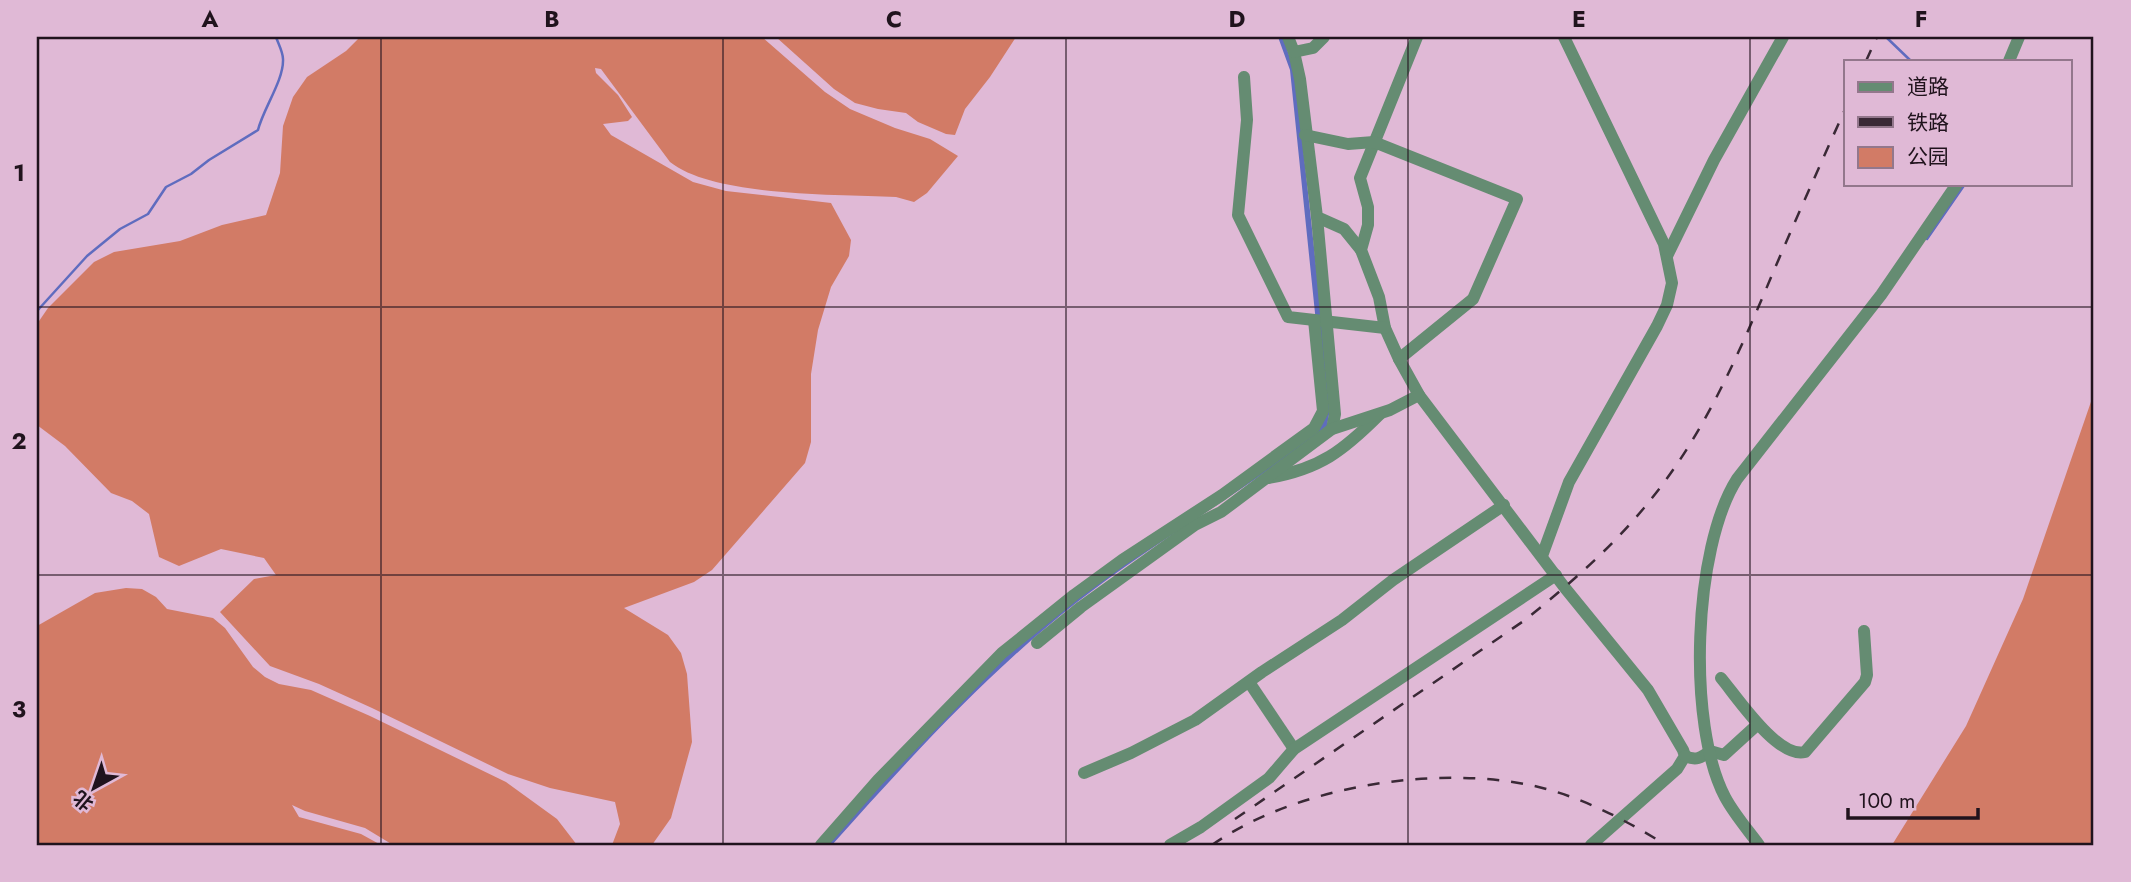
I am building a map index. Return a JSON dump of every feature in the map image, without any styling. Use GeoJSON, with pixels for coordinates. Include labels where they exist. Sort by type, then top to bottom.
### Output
{"type":"FeatureCollection","features":[{"type":"Feature","properties":{"kind":"street"},"geometry":{"type":"LineString","coordinates":[[821,845],[878,780],[1002,653],[1073,595],[1222,495],[1314,428],[1323,411],[1317,217],[1294,52],[1288,37]]}},
{"type":"Feature","properties":{"kind":"street"},"geometry":{"type":"LineString","coordinates":[[1294,52],[1313,48],[1324,37]]}},
{"type":"Feature","properties":{"kind":"street"},"geometry":{"type":"LineString","coordinates":[[1361,250],[1368,225],[1368,206],[1360,178],[1417,37]]}},
{"type":"Feature","properties":{"kind":"street"},"geometry":{"type":"LineString","coordinates":[[1542,556],[1569,482],[1667,305],[1672,283],[1667,256],[1654,220],[1564,37]]}},
{"type":"Feature","properties":{"kind":"street"},"geometry":{"type":"LineString","coordinates":[[1667,256],[1714,160],[1783,37]]}},
{"type":"Feature","properties":{"kind":"street"},"geometry":{"type":"LineString","coordinates":[[2009,60],[2019,37]]}},
{"type":"Feature","properties":{"kind":"street"},"geometry":{"type":"LineString","coordinates":[[1244,77],[1247,120],[1238,215],[1287,317],[1385,328]]}},
{"type":"Feature","properties":{"kind":"street"},"geometry":{"type":"LineString","coordinates":[[1305,135],[1348,144],[1374,142],[1517,199],[1473,299],[1399,359]]}},
{"type":"Feature","properties":{"kind":"street"},"geometry":{"type":"LineString","coordinates":[[1759,845],[1724,797],[1710,751],[1702,709],[1699,668],[1701,623],[1712,546],[1729,492],[1881,295],[1956,186]]}},
{"type":"Feature","properties":{"kind":"street"},"geometry":{"type":"LineString","coordinates":[[1317,217],[1344,229],[1361,250],[1379,297],[1385,328],[1419,395],[1556,575],[1648,690],[1685,756]]}},
{"type":"Feature","properties":{"kind":"street"},"geometry":{"type":"LineString","coordinates":[[1319,320],[1335,414],[1332,429]]}},
{"type":"Feature","properties":{"kind":"street"},"geometry":{"type":"LineString","coordinates":[[1037,643],[1081,607],[1195,525],[1220,512],[1332,429],[1382,412],[1419,395]]}},
{"type":"Feature","properties":{"kind":"street"},"geometry":{"type":"LineString","coordinates":[[1264,479],[1296,474],[1312,468],[1351,442],[1382,412]]}},
{"type":"Feature","properties":{"kind":"street"},"geometry":{"type":"LineString","coordinates":[[1084,773],[1131,753],[1195,720],[1504,505]]}},
{"type":"Feature","properties":{"kind":"street"},"geometry":{"type":"LineString","coordinates":[[1170,845],[1201,827],[1269,778],[1293,749],[1556,575]]}},
{"type":"Feature","properties":{"kind":"street"},"geometry":{"type":"LineString","coordinates":[[1721,678],[1758,724],[1788,750],[1798,754],[1805,752],[1865,682],[1867,675],[1864,632]]}},
{"type":"Feature","properties":{"kind":"street"},"geometry":{"type":"LineString","coordinates":[[1248,682],[1293,749]]}},
{"type":"Feature","properties":{"kind":"street"},"geometry":{"type":"LineString","coordinates":[[1591,845],[1677,769],[1691,750],[1699,748],[1724,755],[1758,724]]}},
{"type":"Feature","properties":{"kind":"green space"},"geometry":{"type":"Polygon","coordinates":[[[360,37],[762,37],[825,92],[850,109],[930,139],[958,156],[927,193],[914,202],[896,197],[777,192],[716,182],[690,173],[670,162],[601,69],[595,68],[596,73],[618,95],[632,117],[628,121],[603,124],[611,135],[693,182],[726,191],[831,203],[851,240],[849,256],[831,287],[818,330],[811,374],[811,442],[805,463],[712,570],[694,582],[624,608],[668,635],[681,653],[687,674],[692,742],[671,818],[652,845],[612,845],[620,824],[615,802],[550,788],[508,774],[372,708],[270,666],[220,612],[254,579],[276,575],[264,558],[221,549],[179,566],[159,557],[149,514],[132,501],[111,493],[65,446],[37,425],[37,324],[48,308],[94,262],[114,252],[180,241],[222,225],[266,215],[280,173],[283,126],[293,97],[307,77],[346,51],[360,37]]]}},
{"type":"Feature","properties":{"kind":"green space"},"geometry":{"type":"Polygon","coordinates":[[[776,37],[1016,37],[965,109],[955,135],[918,122],[906,113],[855,103],[834,89],[776,37]]]}},
{"type":"Feature","properties":{"kind":"green space"},"geometry":{"type":"Polygon","coordinates":[[[2094,393],[2094,845],[1892,845],[1966,726],[2023,599],[2094,393]]]}},
{"type":"Feature","properties":{"kind":"green space"},"geometry":{"type":"Polygon","coordinates":[[[126,588],[142,589],[156,597],[167,609],[213,618],[225,628],[253,667],[265,677],[279,684],[311,690],[506,782],[557,819],[577,845],[393,845],[365,828],[292,805],[299,817],[361,834],[381,845],[37,845],[37,626],[95,593],[126,588]]]}},
{"type":"Feature","properties":{"kind":"water"},"geometry":{"type":"Polygon","coordinates":[[[1278,37],[1283,37],[1295,73],[1331,403],[1327,426],[1265,472],[1107,580],[1043,630],[979,688],[832,845],[825,845],[872,791],[997,664],[1074,599],[1317,428],[1322,381],[1290,70],[1278,37]]]}},
{"type":"Feature","properties":{"kind":"waterway"},"geometry":{"type":"LineString","coordinates":[[37,311],[87,256],[120,229],[148,214],[166,187],[191,174],[258,130],[282,67],[282,53],[276,37]]}},
{"type":"Feature","properties":{"kind":"waterway"},"geometry":{"type":"LineString","coordinates":[[1886,37],[1910,60]]}},
{"type":"Feature","properties":{"kind":"waterway"},"geometry":{"type":"LineString","coordinates":[[1927,239],[1964,186]]}},
{"type":"Feature","properties":{"kind":"railway"},"geometry":{"type":"LineString","coordinates":[[1866,60],[1877,37]]}},
{"type":"Feature","properties":{"kind":"railway"},"geometry":{"type":"LineString","coordinates":[[1235,819],[1525,620],[1592,562],[1638,515],[1690,445],[1721,388],[1844,111]]}},
{"type":"Feature","properties":{"kind":"railway"},"geometry":{"type":"LineString","coordinates":[[1212,845],[1245,825],[1283,808],[1323,795],[1408,780],[1450,778],[1491,779],[1548,789],[1600,809],[1666,845]]}}]}
